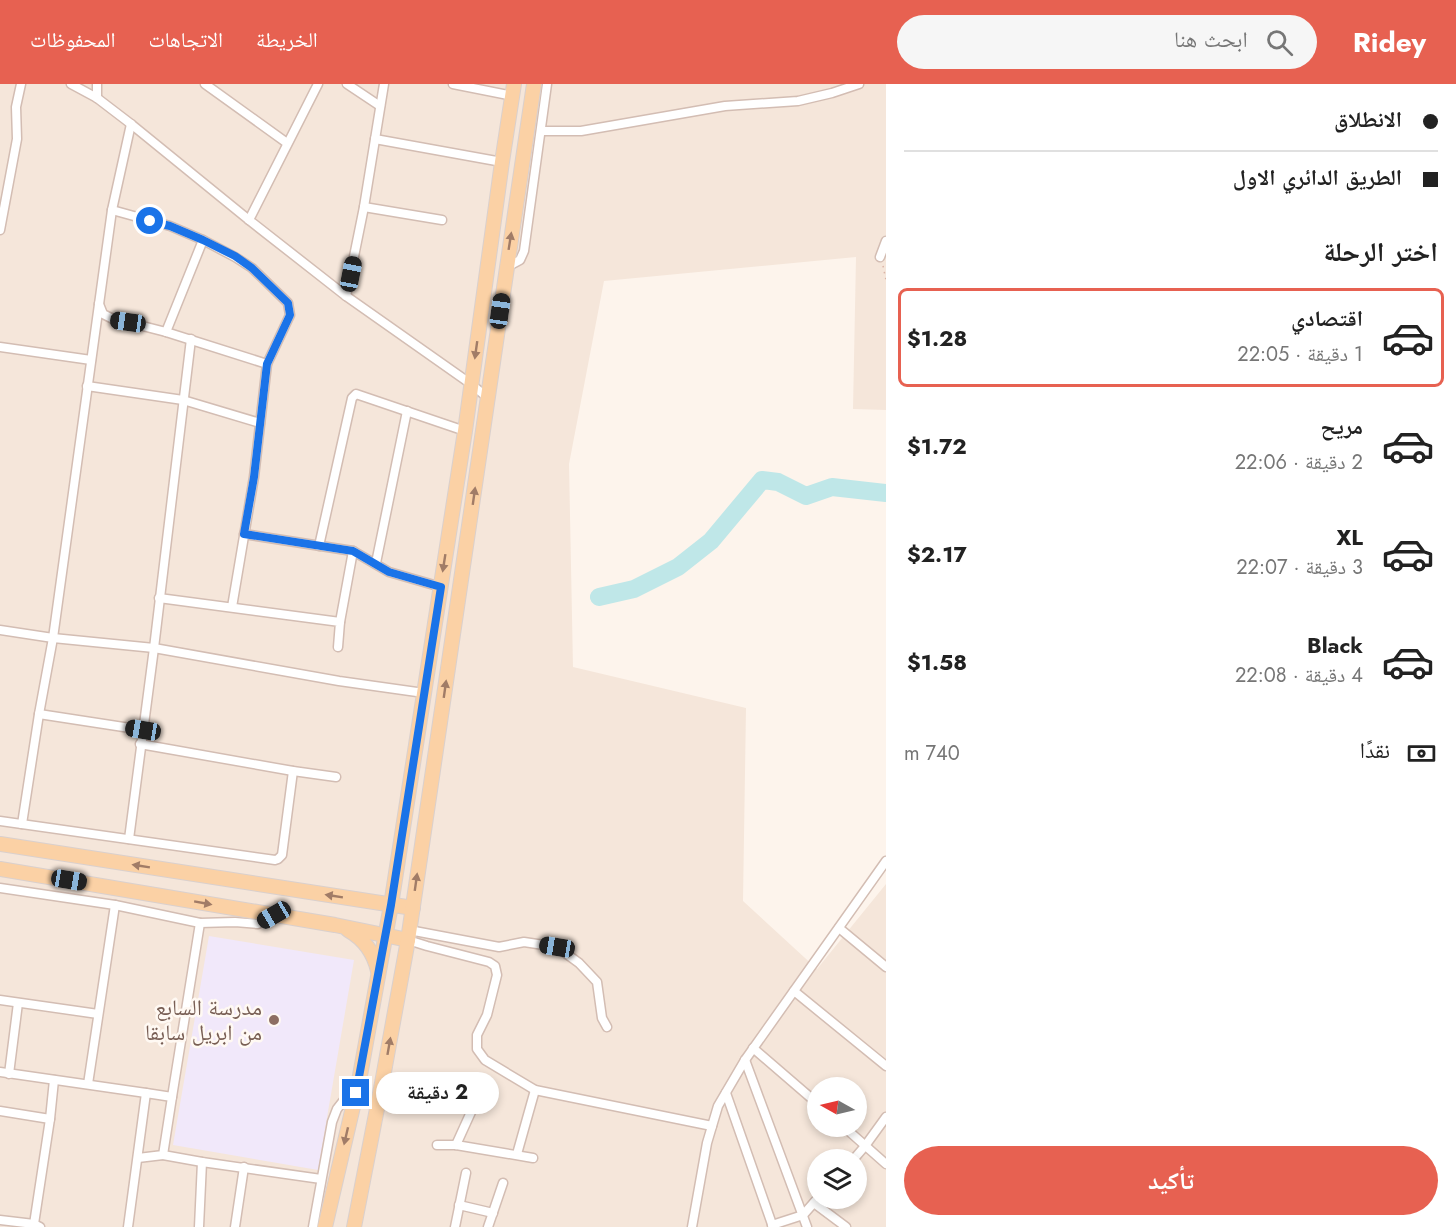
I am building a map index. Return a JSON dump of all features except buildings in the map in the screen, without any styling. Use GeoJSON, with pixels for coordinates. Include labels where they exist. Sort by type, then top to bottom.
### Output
{"type":"FeatureCollection","features":[{"type":"Feature","properties":{"kind":"main road"},"geometry":{"type":"LineString","coordinates":[[354,1227],[409,935],[534,84]]}},
{"type":"Feature","properties":{"kind":"main road"},"geometry":{"type":"LineString","coordinates":[[325,1227],[359,1081],[391,905],[465,431],[513,90]]}},
{"type":"Feature","properties":{"kind":"main road"},"geometry":{"type":"LineString","coordinates":[[0,844],[412,908]]}},
{"type":"Feature","properties":{"kind":"main road"},"geometry":{"type":"LineString","coordinates":[[0,869],[386,934],[409,935]]}},
{"type":"Feature","properties":{"kind":"main road"},"geometry":{"type":"LineString","coordinates":[[335,925],[352,932],[365,944],[374,958],[378,975]]}},
{"type":"Feature","properties":{"kind":"main road"},"geometry":{"type":"LineString","coordinates":[[353,1105],[377,1110]]}},
{"type":"Feature","properties":{"kind":"street"},"geometry":{"type":"LineString","coordinates":[[0,230],[17,139],[16,107],[21,84]]}},
{"type":"Feature","properties":{"kind":"street"},"geometry":{"type":"LineString","coordinates":[[71,84],[96,98],[131,124],[346,296],[488,398]]}},
{"type":"Feature","properties":{"kind":"street"},"geometry":{"type":"LineString","coordinates":[[96,98],[97,84]]}},
{"type":"Feature","properties":{"kind":"street"},"geometry":{"type":"LineString","coordinates":[[205,84],[287,143]]}},
{"type":"Feature","properties":{"kind":"street"},"geometry":{"type":"LineString","coordinates":[[249,220],[318,84]]}},
{"type":"Feature","properties":{"kind":"street"},"geometry":{"type":"LineString","coordinates":[[347,84],[380,106]]}},
{"type":"Feature","properties":{"kind":"street"},"geometry":{"type":"LineString","coordinates":[[346,296],[364,207],[384,84]]}},
{"type":"Feature","properties":{"kind":"street"},"geometry":{"type":"LineString","coordinates":[[453,84],[513,90]]}},
{"type":"Feature","properties":{"kind":"street"},"geometry":{"type":"LineString","coordinates":[[506,268],[520,260],[524,251],[547,84]]}},
{"type":"Feature","properties":{"kind":"street"},"geometry":{"type":"LineString","coordinates":[[542,131],[581,132],[725,106],[798,101],[860,84]]}},
{"type":"Feature","properties":{"kind":"street"},"geometry":{"type":"LineString","coordinates":[[21,824],[53,638],[112,210],[131,124]]}},
{"type":"Feature","properties":{"kind":"street"},"geometry":{"type":"LineString","coordinates":[[375,140],[502,162]]}},
{"type":"Feature","properties":{"kind":"street"},"geometry":{"type":"LineString","coordinates":[[364,207],[442,220]]}},
{"type":"Feature","properties":{"kind":"street"},"geometry":{"type":"LineString","coordinates":[[112,210],[170,226],[235,256],[252,268],[288,303],[290,315],[267,364],[254,477],[232,607]]}},
{"type":"Feature","properties":{"kind":"street"},"geometry":{"type":"LineString","coordinates":[[165,332],[203,240]]}},
{"type":"Feature","properties":{"kind":"street"},"geometry":{"type":"LineString","coordinates":[[880,257],[886,241]]}},
{"type":"Feature","properties":{"kind":"street"},"geometry":{"type":"LineString","coordinates":[[99,304],[103,314],[115,320],[191,339],[267,364]]}},
{"type":"Feature","properties":{"kind":"street"},"geometry":{"type":"LineString","coordinates":[[129,839],[191,339]]}},
{"type":"Feature","properties":{"kind":"street"},"geometry":{"type":"LineString","coordinates":[[0,347],[91,360]]}},
{"type":"Feature","properties":{"kind":"street"},"geometry":{"type":"LineString","coordinates":[[87,386],[183,400],[260,423]]}},
{"type":"Feature","properties":{"kind":"street"},"geometry":{"type":"LineString","coordinates":[[319,546],[352,398],[356,394],[465,431]]}},
{"type":"Feature","properties":{"kind":"street"},"geometry":{"type":"LineString","coordinates":[[376,563],[407,411]]}},
{"type":"Feature","properties":{"kind":"street"},"geometry":{"type":"LineString","coordinates":[[244,534],[353,551],[389,572],[441,587]]}},
{"type":"Feature","properties":{"kind":"street"},"geometry":{"type":"LineString","coordinates":[[338,647],[340,622],[353,551]]}},
{"type":"Feature","properties":{"kind":"street"},"geometry":{"type":"LineString","coordinates":[[159,598],[340,622]]}},
{"type":"Feature","properties":{"kind":"street"},"geometry":{"type":"LineString","coordinates":[[0,630],[154,648],[339,681],[424,693]]}},
{"type":"Feature","properties":{"kind":"street"},"geometry":{"type":"LineString","coordinates":[[39,714],[143,730]]}},
{"type":"Feature","properties":{"kind":"street"},"geometry":{"type":"LineString","coordinates":[[140,744],[336,777]]}},
{"type":"Feature","properties":{"kind":"street"},"geometry":{"type":"LineString","coordinates":[[0,821],[272,860],[278,859],[282,855],[293,771]]}},
{"type":"Feature","properties":{"kind":"street"},"geometry":{"type":"LineString","coordinates":[[692,1227],[707,1143],[718,1106],[753,1048],[885,867]]}},
{"type":"Feature","properties":{"kind":"street"},"geometry":{"type":"LineString","coordinates":[[0,888],[115,905],[200,923],[258,924],[274,915]]}},
{"type":"Feature","properties":{"kind":"street"},"geometry":{"type":"LineString","coordinates":[[88,1084],[115,905]]}},
{"type":"Feature","properties":{"kind":"street"},"geometry":{"type":"LineString","coordinates":[[163,1155],[200,923]]}},
{"type":"Feature","properties":{"kind":"street"},"geometry":{"type":"LineString","coordinates":[[839,928],[886,967]]}},
{"type":"Feature","properties":{"kind":"street"},"geometry":{"type":"LineString","coordinates":[[409,935],[500,947],[524,942],[557,947],[579,963],[597,982],[602,1018],[607,1027]]}},
{"type":"Feature","properties":{"kind":"street"},"geometry":{"type":"LineString","coordinates":[[409,935],[427,946],[489,962],[495,966],[497,975],[487,1015],[477,1035],[477,1049],[485,1060],[535,1090],[712,1126]]}},
{"type":"Feature","properties":{"kind":"street"},"geometry":{"type":"LineString","coordinates":[[794,991],[886,1066]]}},
{"type":"Feature","properties":{"kind":"street"},"geometry":{"type":"LineString","coordinates":[[0,1000],[99,1014]]}},
{"type":"Feature","properties":{"kind":"street"},"geometry":{"type":"LineString","coordinates":[[18,1003],[4,1073],[172,1097]]}},
{"type":"Feature","properties":{"kind":"street"},"geometry":{"type":"LineString","coordinates":[[753,1048],[807,1095]]}},
{"type":"Feature","properties":{"kind":"street"},"geometry":{"type":"LineString","coordinates":[[745,1060],[807,1227]]}},
{"type":"Feature","properties":{"kind":"street"},"geometry":{"type":"LineString","coordinates":[[0,1220],[37,1226],[54,1080]]}},
{"type":"Feature","properties":{"kind":"street"},"geometry":{"type":"LineString","coordinates":[[312,1227],[332,1122],[337,1109],[359,1081]]}},
{"type":"Feature","properties":{"kind":"street"},"geometry":{"type":"LineString","coordinates":[[456,1145],[481,1090]]}},
{"type":"Feature","properties":{"kind":"street"},"geometry":{"type":"LineString","coordinates":[[517,1154],[535,1090]]}},
{"type":"Feature","properties":{"kind":"street"},"geometry":{"type":"LineString","coordinates":[[128,1227],[146,1093]]}},
{"type":"Feature","properties":{"kind":"street"},"geometry":{"type":"LineString","coordinates":[[726,1093],[772,1226],[803,1215],[809,1209]]}},
{"type":"Feature","properties":{"kind":"street"},"geometry":{"type":"LineString","coordinates":[[0,1111],[50,1119]]}},
{"type":"Feature","properties":{"kind":"street"},"geometry":{"type":"LineString","coordinates":[[862,1149],[886,1117]]}},
{"type":"Feature","properties":{"kind":"street"},"geometry":{"type":"LineString","coordinates":[[855,1137],[886,1164]]}},
{"type":"Feature","properties":{"kind":"street"},"geometry":{"type":"LineString","coordinates":[[437,1145],[456,1145],[533,1158]]}},
{"type":"Feature","properties":{"kind":"street"},"geometry":{"type":"LineString","coordinates":[[138,1158],[163,1155],[321,1179]]}},
{"type":"Feature","properties":{"kind":"street"},"geometry":{"type":"LineString","coordinates":[[199,1227],[202,1162]]}},
{"type":"Feature","properties":{"kind":"street"},"geometry":{"type":"LineString","coordinates":[[235,1227],[244,1167]]}},
{"type":"Feature","properties":{"kind":"street"},"geometry":{"type":"LineString","coordinates":[[455,1227],[466,1173]]}},
{"type":"Feature","properties":{"kind":"street"},"geometry":{"type":"LineString","coordinates":[[488,1227],[503,1183]]}},
{"type":"Feature","properties":{"kind":"street"},"geometry":{"type":"LineString","coordinates":[[459,1205],[493,1213]]}},
{"type":"Feature","properties":{"kind":"street"},"geometry":{"type":"LineString","coordinates":[[825,1209],[846,1227]]}},
{"type":"Feature","properties":{"kind":"path"},"geometry":{"type":"LineString","coordinates":[[880,257],[886,280]]}},
{"type":"Feature","properties":{"kind":"shaded area"},"geometry":{"type":"Polygon","coordinates":[[[0,84],[886,84],[886,410],[853,409],[856,257],[604,281],[569,464],[573,667],[746,708],[743,901],[817,969],[886,884],[886,1227],[0,1227],[0,84]]]}},
{"type":"Feature","properties":{"kind":"shaded area"},"geometry":{"type":"Polygon","coordinates":[[[209,936],[354,960],[318,1170],[173,1145],[209,936]]]}},
{"type":"Feature","properties":{"kind":"waterway"},"geometry":{"type":"LineString","coordinates":[[599,597],[634,589],[678,567],[711,541],[762,480],[778,482],[806,496],[832,487],[886,493]]}},
{"type":"Feature","properties":{"kind":"place","name":"مدرسة السابع من ابريل سابقا"},"geometry":{"type":"Point","coordinates":[274,1020]}},
{"type":"Feature","properties":{"kind":"route"},"geometry":{"type":"LineString","coordinates":[[150,221],[170,226],[235,256],[252,268],[288,303],[290,309],[290,315],[267,364],[254,477],[244,534],[353,551],[389,572],[441,587],[391,905],[356,1093]]}}]}
